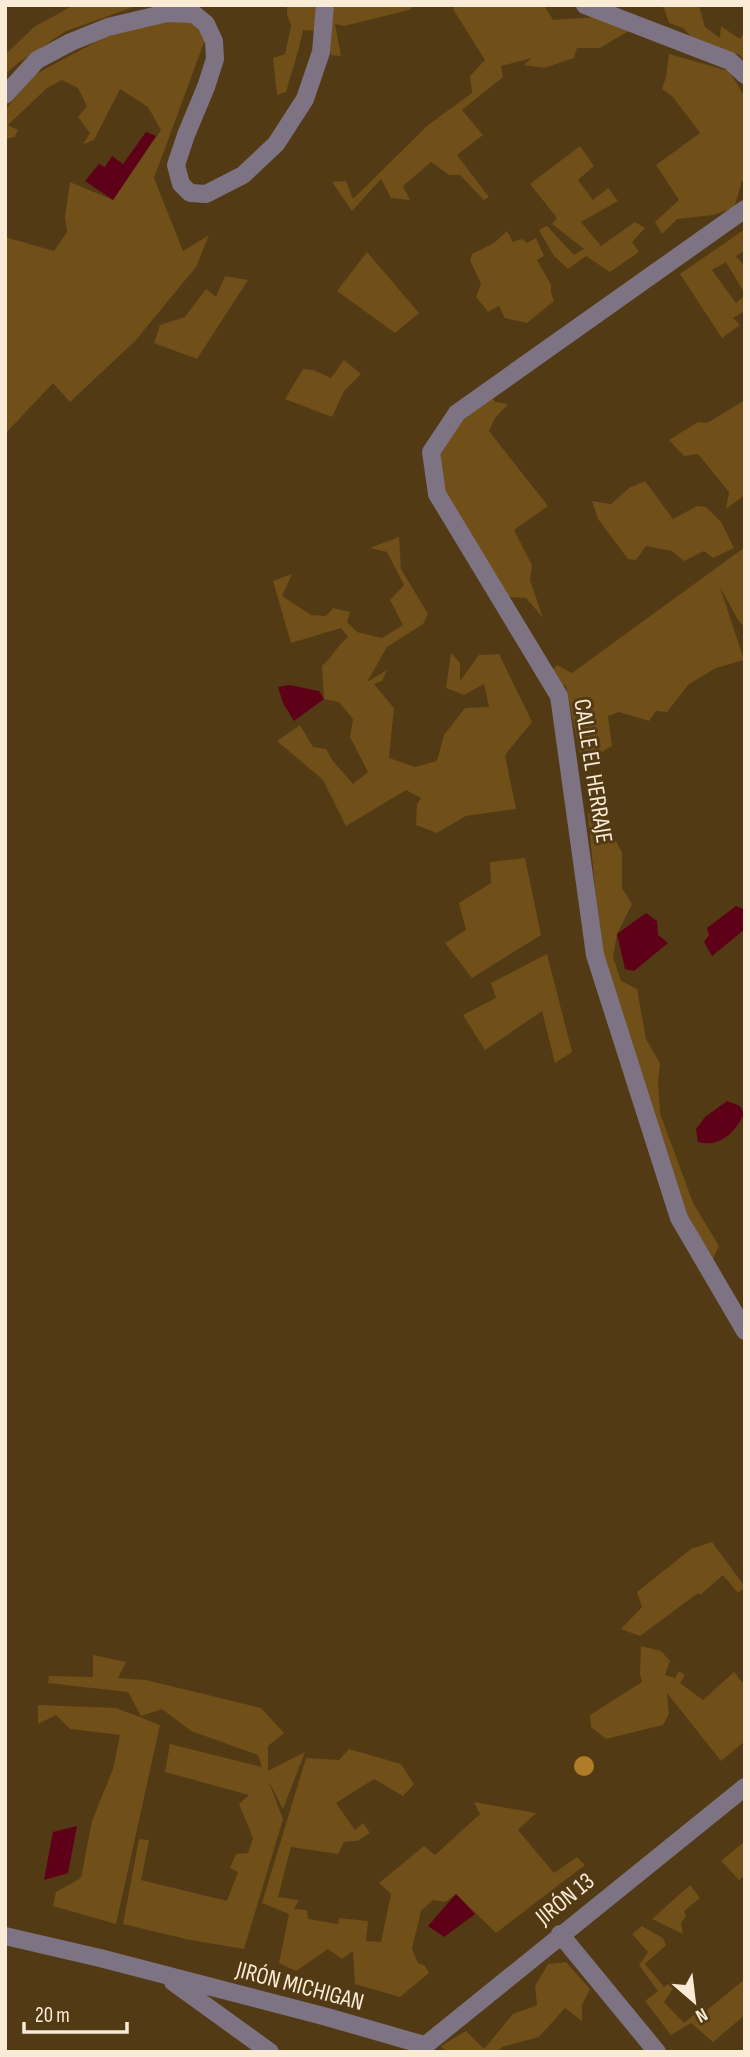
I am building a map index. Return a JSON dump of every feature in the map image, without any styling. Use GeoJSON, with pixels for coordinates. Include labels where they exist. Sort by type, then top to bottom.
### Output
{"type":"FeatureCollection","features":[{"type":"Feature","properties":{"kind":"street"},"geometry":{"type":"LineString","coordinates":[[5,96],[37,60],[71,42],[108,27],[167,13],[194,14],[206,24],[214,41],[215,59],[177,165],[181,184],[190,193],[206,194],[243,175],[276,144],[305,99],[321,52],[325,5]]}},
{"type":"Feature","properties":{"kind":"street"},"geometry":{"type":"LineString","coordinates":[[585,5],[730,61],[745,75]]}},
{"type":"Feature","properties":{"kind":"street","name":"CALLE EL HERRAJE"},"geometry":{"type":"LineString","coordinates":[[745,209],[457,413],[431,452],[437,494],[559,696],[595,955],[679,1218],[745,1331]]}},
{"type":"Feature","properties":{"kind":"street","name":"JIRÓN 13"},"geometry":{"type":"LineString","coordinates":[[420,2048],[745,1787]]}},
{"type":"Feature","properties":{"kind":"street"},"geometry":{"type":"LineString","coordinates":[[560,1934],[656,2052]]}},
{"type":"Feature","properties":{"kind":"street","name":"JIRÓN MICHIGAN"},"geometry":{"type":"LineString","coordinates":[[5,1936],[327,2017],[420,2048]]}},
{"type":"Feature","properties":{"kind":"street","name":"JIRÓN MICHIGAN"},"geometry":{"type":"LineString","coordinates":[[164,1976],[270,2052]]}},
{"type":"Feature","properties":{"kind":"shaded area"},"geometry":{"type":"Polygon","coordinates":[[[74,5],[139,5],[66,31],[5,74],[5,55],[34,27],[74,5]]]}},
{"type":"Feature","properties":{"kind":"shaded area"},"geometry":{"type":"Polygon","coordinates":[[[287,5],[322,5],[317,31],[303,30],[286,92],[277,95],[273,58],[285,54],[291,26],[287,5]]]}},
{"type":"Feature","properties":{"kind":"shaded area"},"geometry":{"type":"Polygon","coordinates":[[[415,5],[409,10],[344,26],[335,24],[341,56],[331,55],[330,6],[415,5]]]}},
{"type":"Feature","properties":{"kind":"shaded area"},"geometry":{"type":"Polygon","coordinates":[[[456,5],[544,5],[553,20],[597,17],[630,30],[600,48],[577,48],[574,58],[544,68],[524,65],[532,58],[501,66],[503,77],[462,110],[483,135],[457,155],[489,197],[484,200],[458,173],[459,175],[449,175],[431,162],[403,186],[410,200],[391,198],[381,179],[352,211],[332,182],[346,181],[353,199],[428,125],[472,93],[470,76],[485,60],[453,9],[456,5]]]}},
{"type":"Feature","properties":{"kind":"shaded area"},"geometry":{"type":"Polygon","coordinates":[[[657,5],[699,6],[705,27],[720,38],[721,26],[740,39],[745,30],[745,62],[740,55],[694,40],[683,28],[669,23],[664,8],[657,5]]]}},
{"type":"Feature","properties":{"kind":"shaded area"},"geometry":{"type":"Polygon","coordinates":[[[171,20],[190,22],[206,37],[154,178],[183,251],[209,235],[196,267],[135,341],[70,402],[53,383],[5,434],[5,237],[54,251],[67,232],[65,217],[70,182],[113,200],[161,130],[148,107],[120,89],[94,140],[83,144],[90,133],[78,117],[87,106],[78,88],[62,80],[47,88],[8,125],[18,130],[15,137],[5,139],[5,110],[34,75],[105,37],[171,20]]]}},
{"type":"Feature","properties":{"kind":"shaded area"},"geometry":{"type":"Polygon","coordinates":[[[669,54],[729,71],[745,97],[745,179],[734,208],[713,215],[677,219],[662,234],[655,222],[679,200],[656,165],[700,133],[673,97],[662,89],[669,54]]]}},
{"type":"Feature","properties":{"kind":"shaded area"},"geometry":{"type":"Polygon","coordinates":[[[146,132],[156,136],[113,200],[85,181],[99,164],[105,167],[112,156],[123,164],[146,132]]]}},
{"type":"Feature","properties":{"kind":"shaded area"},"geometry":{"type":"Polygon","coordinates":[[[580,146],[594,166],[578,180],[593,200],[608,188],[618,201],[581,222],[601,246],[635,222],[645,228],[632,242],[639,252],[610,272],[586,256],[568,269],[554,256],[539,230],[547,226],[574,255],[584,249],[552,224],[557,218],[530,184],[580,146]]]}},
{"type":"Feature","properties":{"kind":"shaded area"},"geometry":{"type":"Polygon","coordinates":[[[745,229],[745,250],[736,256],[745,267],[745,294],[726,262],[712,270],[736,303],[745,295],[745,311],[733,318],[740,325],[722,338],[680,274],[745,229]]]}},
{"type":"Feature","properties":{"kind":"shaded area"},"geometry":{"type":"Polygon","coordinates":[[[507,231],[513,242],[522,239],[527,243],[536,238],[544,256],[537,260],[551,285],[554,301],[527,323],[505,318],[499,306],[488,312],[476,297],[481,284],[470,260],[472,254],[494,243],[507,231]]]}},
{"type":"Feature","properties":{"kind":"shaded area"},"geometry":{"type":"Polygon","coordinates":[[[367,252],[419,313],[395,333],[337,291],[367,252]]]}},
{"type":"Feature","properties":{"kind":"shaded area"},"geometry":{"type":"Polygon","coordinates":[[[225,276],[248,280],[197,359],[154,343],[160,325],[185,317],[206,289],[216,297],[225,276]]]}},
{"type":"Feature","properties":{"kind":"shaded area"},"geometry":{"type":"Polygon","coordinates":[[[344,360],[361,374],[344,391],[332,417],[285,399],[303,369],[313,370],[331,378],[344,360]]]}},
{"type":"Feature","properties":{"kind":"shaded area"},"geometry":{"type":"Polygon","coordinates":[[[492,397],[495,402],[508,404],[495,418],[489,431],[548,506],[514,530],[532,565],[530,580],[543,618],[526,598],[506,597],[442,492],[438,453],[463,415],[492,397]]]}},
{"type":"Feature","properties":{"kind":"shaded area"},"geometry":{"type":"Polygon","coordinates":[[[745,400],[745,495],[726,509],[729,492],[698,454],[684,456],[669,440],[698,422],[707,423],[745,400]]]}},
{"type":"Feature","properties":{"kind":"shaded area"},"geometry":{"type":"Polygon","coordinates":[[[645,481],[673,519],[697,506],[706,507],[721,522],[734,548],[713,558],[704,551],[684,561],[672,551],[646,546],[636,560],[628,559],[598,519],[592,501],[611,504],[629,488],[645,481]]]}},
{"type":"Feature","properties":{"kind":"shaded area"},"geometry":{"type":"Polygon","coordinates":[[[399,537],[401,569],[428,614],[423,624],[387,647],[367,682],[387,670],[382,681],[374,684],[394,708],[389,758],[415,767],[437,761],[444,735],[465,708],[489,707],[484,684],[464,695],[446,688],[451,653],[460,663],[460,681],[479,655],[499,654],[532,722],[505,755],[516,809],[466,816],[437,833],[416,825],[417,804],[421,798],[406,790],[346,826],[323,780],[277,741],[300,725],[313,747],[326,749],[353,784],[368,772],[350,737],[353,719],[339,702],[324,699],[322,666],[348,637],[341,628],[291,643],[273,581],[292,574],[282,596],[311,615],[326,616],[333,608],[350,612],[347,622],[357,632],[382,638],[403,625],[390,600],[404,585],[387,552],[370,548],[399,537]]]}},
{"type":"Feature","properties":{"kind":"shaded area"},"geometry":{"type":"Polygon","coordinates":[[[745,547],[745,628],[720,587],[744,660],[716,668],[689,684],[667,712],[656,711],[649,721],[619,712],[608,716],[612,746],[582,764],[566,686],[559,684],[553,670],[557,665],[572,673],[745,547]]]}},
{"type":"Feature","properties":{"kind":"shaded area"},"geometry":{"type":"Polygon","coordinates":[[[289,685],[319,691],[324,699],[294,721],[283,703],[278,687],[289,685]]]}},
{"type":"Feature","properties":{"kind":"shaded area"},"geometry":{"type":"Polygon","coordinates":[[[588,814],[602,817],[622,852],[622,888],[632,904],[617,934],[613,957],[621,981],[637,989],[646,1039],[660,1063],[660,1113],[693,1203],[719,1246],[712,1261],[687,1213],[601,951],[588,814]]]}},
{"type":"Feature","properties":{"kind":"shaded area"},"geometry":{"type":"Polygon","coordinates":[[[525,858],[541,935],[472,978],[445,943],[466,930],[459,903],[491,883],[490,862],[525,858]]]}},
{"type":"Feature","properties":{"kind":"shaded area"},"geometry":{"type":"Polygon","coordinates":[[[736,906],[745,910],[745,929],[712,956],[704,942],[709,935],[707,928],[736,906]]]}},
{"type":"Feature","properties":{"kind":"shaded area"},"geometry":{"type":"Polygon","coordinates":[[[646,913],[657,921],[658,935],[668,943],[634,971],[625,969],[617,934],[646,913]]]}},
{"type":"Feature","properties":{"kind":"shaded area"},"geometry":{"type":"Polygon","coordinates":[[[547,954],[572,1052],[555,1063],[542,1011],[485,1050],[463,1015],[496,998],[491,983],[547,954]]]}},
{"type":"Feature","properties":{"kind":"shaded area"},"geometry":{"type":"Polygon","coordinates":[[[727,1101],[740,1106],[744,1114],[736,1127],[719,1141],[698,1142],[696,1129],[705,1117],[727,1101]]]}},
{"type":"Feature","properties":{"kind":"shaded area"},"geometry":{"type":"Polygon","coordinates":[[[712,1542],[745,1587],[738,1593],[723,1575],[700,1595],[698,1593],[640,1636],[621,1629],[642,1607],[637,1592],[691,1549],[712,1542]]]}},
{"type":"Feature","properties":{"kind":"shaded area"},"geometry":{"type":"Polygon","coordinates":[[[641,1646],[661,1651],[670,1661],[665,1675],[675,1678],[679,1671],[685,1675],[680,1683],[703,1700],[734,1672],[742,1682],[745,1681],[745,1741],[721,1761],[667,1693],[669,1714],[663,1725],[606,1739],[591,1727],[590,1715],[642,1682],[641,1646]]]}},
{"type":"Feature","properties":{"kind":"shaded area"},"geometry":{"type":"Polygon","coordinates":[[[93,1655],[126,1662],[118,1678],[146,1680],[261,1708],[284,1733],[268,1746],[268,1771],[305,1752],[283,1809],[268,1780],[283,1819],[244,1949],[190,1940],[123,1924],[139,1839],[149,1840],[141,1880],[227,1901],[238,1872],[230,1868],[236,1854],[248,1853],[253,1838],[239,1804],[249,1795],[165,1772],[170,1744],[262,1767],[258,1755],[191,1731],[162,1709],[141,1716],[128,1692],[48,1683],[49,1676],[93,1677],[93,1655]]]}},
{"type":"Feature","properties":{"kind":"shaded area"},"geometry":{"type":"Polygon","coordinates":[[[38,1705],[116,1708],[160,1725],[116,1924],[53,1906],[56,1892],[81,1878],[92,1821],[113,1769],[120,1735],[70,1729],[56,1715],[38,1724],[38,1705]]]}},
{"type":"Feature","properties":{"kind":"shaded area"},"geometry":{"type":"Polygon","coordinates":[[[349,1749],[401,1764],[414,1784],[403,1796],[374,1779],[336,1803],[355,1830],[363,1823],[370,1833],[357,1841],[344,1842],[338,1854],[291,1847],[278,1897],[299,1900],[294,1909],[307,1910],[308,1919],[338,1924],[339,1918],[368,1921],[366,1941],[381,1942],[391,1894],[379,1883],[424,1846],[435,1855],[480,1814],[474,1802],[536,1813],[518,1830],[554,1873],[577,1857],[585,1865],[496,1933],[456,1894],[445,1902],[433,1900],[421,1911],[412,1949],[418,1963],[425,1966],[429,1973],[400,1997],[355,1984],[353,1951],[342,1959],[328,1949],[296,1971],[279,1963],[289,1914],[262,1903],[306,1758],[339,1760],[349,1749]]]}},
{"type":"Feature","properties":{"kind":"shaded area"},"geometry":{"type":"Polygon","coordinates":[[[77,1826],[68,1873],[44,1880],[53,1832],[77,1826]]]}},
{"type":"Feature","properties":{"kind":"shaded area"},"geometry":{"type":"Polygon","coordinates":[[[745,1841],[745,1875],[739,1880],[721,1861],[745,1841]]]}},
{"type":"Feature","properties":{"kind":"shaded area"},"geometry":{"type":"Polygon","coordinates":[[[690,1885],[700,1898],[684,1911],[686,1916],[681,1923],[683,1934],[652,1919],[690,1885]]]}},
{"type":"Feature","properties":{"kind":"shaded area"},"geometry":{"type":"Polygon","coordinates":[[[456,1894],[475,1914],[444,1937],[428,1926],[456,1894]]]}},
{"type":"Feature","properties":{"kind":"shaded area"},"geometry":{"type":"Polygon","coordinates":[[[642,1926],[663,1938],[666,1945],[645,1964],[664,1987],[669,1983],[676,1984],[664,2002],[684,2023],[697,2012],[701,2015],[745,1979],[745,2015],[713,2042],[691,2023],[671,2035],[645,2001],[658,1991],[639,1965],[648,1952],[632,1934],[642,1926]]]}},
{"type":"Feature","properties":{"kind":"shaded area"},"geometry":{"type":"Polygon","coordinates":[[[566,1962],[590,1989],[582,2005],[582,2021],[565,2008],[539,2037],[502,2047],[497,2052],[446,2052],[441,2046],[466,2031],[484,2049],[513,2014],[537,2005],[535,1986],[548,1964],[566,1962]]]}}]}
